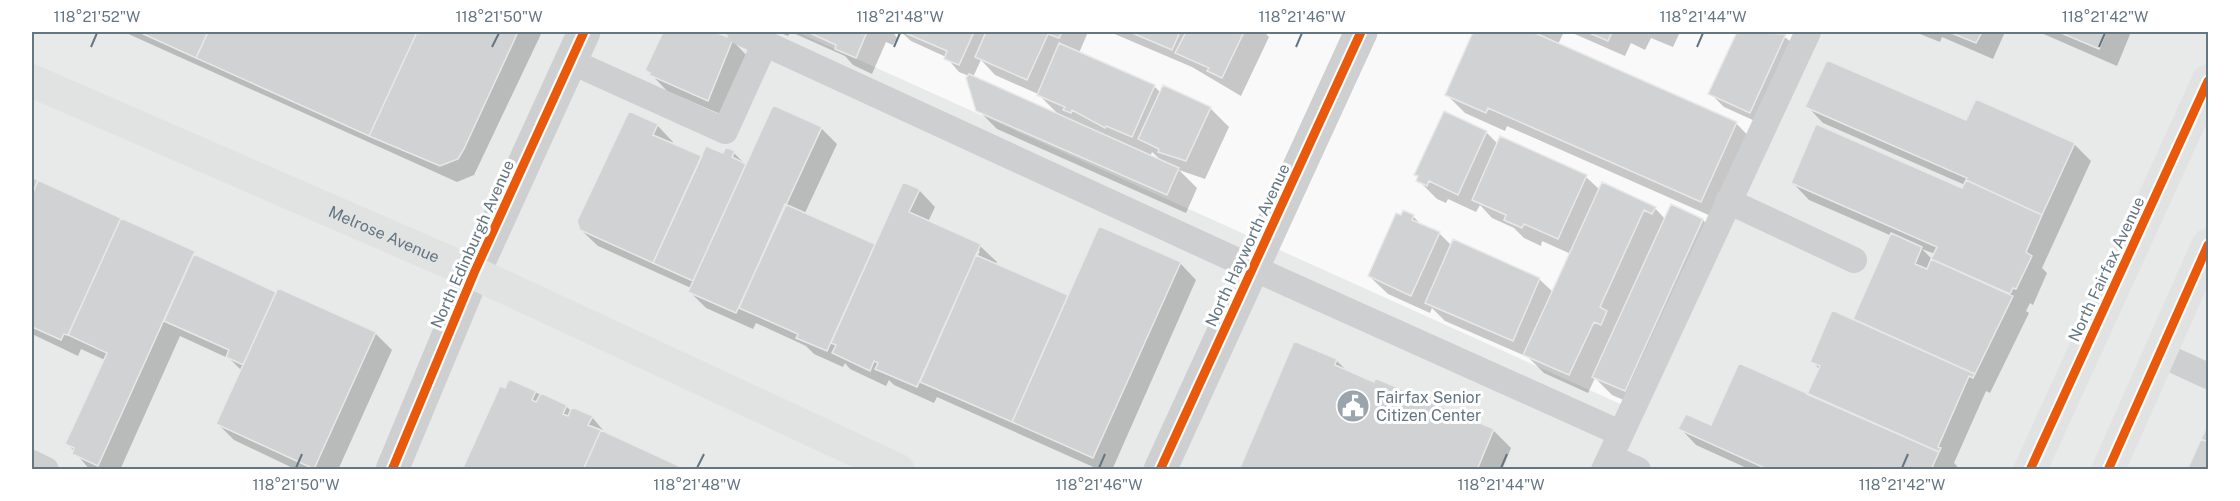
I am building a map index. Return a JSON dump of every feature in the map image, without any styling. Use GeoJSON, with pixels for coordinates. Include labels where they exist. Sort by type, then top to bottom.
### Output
{"type":"FeatureCollection","features":[{"type":"Feature","properties":{"kind":"main road","name":"Melrose Avenue"},"geometry":{"type":"LineString","coordinates":[[32,81],[474,273],[898,470]]}},
{"type":"Feature","properties":{"kind":"main road","name":"North Fairfax Avenue"},"geometry":{"type":"LineString","coordinates":[[2030,470],[2208,81]]}},
{"type":"Feature","properties":{"kind":"main road"},"geometry":{"type":"LineString","coordinates":[[2108,470],[2208,245]]}},
{"type":"Feature","properties":{"kind":"street","name":"North Edinburgh Avenue"},"geometry":{"type":"LineString","coordinates":[[392,470],[474,273],[584,32]]}},
{"type":"Feature","properties":{"kind":"street","name":"North Hayworth Avenue"},"geometry":{"type":"LineString","coordinates":[[1160,470],[1361,32]]}},
{"type":"Feature","properties":{"kind":"lane"},"geometry":{"type":"LineString","coordinates":[[740,32],[1620,433]]}},
{"type":"Feature","properties":{"kind":"lane"},"geometry":{"type":"LineString","coordinates":[[1638,470],[1607,463],[1808,32]]}},
{"type":"Feature","properties":{"kind":"lane"},"geometry":{"type":"LineString","coordinates":[[570,62],[725,131],[765,43]]}},
{"type":"Feature","properties":{"kind":"lane"},"geometry":{"type":"LineString","coordinates":[[1728,201],[1854,260]]}},
{"type":"Feature","properties":{"kind":"lane"},"geometry":{"type":"LineString","coordinates":[[2160,354],[2208,376]]}},
{"type":"Feature","properties":{"kind":"lane"},"geometry":{"type":"LineString","coordinates":[[32,463],[46,470]]}},
{"type":"Feature","properties":{"kind":"shaded area"},"geometry":{"type":"Polygon","coordinates":[[[32,32],[797,32],[1636,411],[1808,32],[2208,32],[2208,469],[36,470],[32,467],[32,32]]]}},
{"type":"Feature","properties":{"kind":"building"},"geometry":{"type":"Polygon","coordinates":[[[139,32],[208,32],[196,58],[139,32]]]}},
{"type":"Feature","properties":{"kind":"building"},"geometry":{"type":"Polygon","coordinates":[[[208,32],[417,32],[369,136],[196,58],[208,32]]]}},
{"type":"Feature","properties":{"kind":"building"},"geometry":{"type":"Polygon","coordinates":[[[417,32],[518,32],[464,149],[458,159],[440,166],[369,136],[417,32]]]}},
{"type":"Feature","properties":{"kind":"building"},"geometry":{"type":"Polygon","coordinates":[[[663,32],[715,32],[733,39],[708,101],[649,75],[650,73],[645,70],[663,32]]]}},
{"type":"Feature","properties":{"kind":"building"},"geometry":{"type":"Polygon","coordinates":[[[808,32],[867,32],[856,58],[835,49],[836,45],[808,32]]]}},
{"type":"Feature","properties":{"kind":"building"},"geometry":{"type":"Polygon","coordinates":[[[903,32],[974,32],[959,65],[944,59],[947,51],[903,32]]]}},
{"type":"Feature","properties":{"kind":"building"},"geometry":{"type":"Polygon","coordinates":[[[986,32],[1062,32],[1059,38],[1048,34],[1027,80],[975,57],[986,32]]]}},
{"type":"Feature","properties":{"kind":"building"},"geometry":{"type":"Polygon","coordinates":[[[1130,32],[1180,32],[1172,50],[1130,32]]]}},
{"type":"Feature","properties":{"kind":"building"},"geometry":{"type":"Polygon","coordinates":[[[1186,32],[1244,32],[1222,78],[1207,71],[1209,68],[1175,53],[1186,32]]]}},
{"type":"Feature","properties":{"kind":"building"},"geometry":{"type":"Polygon","coordinates":[[[1473,32],[1533,32],[1737,122],[1701,202],[1488,108],[1486,113],[1445,95],[1473,32]]]}},
{"type":"Feature","properties":{"kind":"building"},"geometry":{"type":"Polygon","coordinates":[[[1587,32],[1612,32],[1608,41],[1587,32]]]}},
{"type":"Feature","properties":{"kind":"building"},"geometry":{"type":"Polygon","coordinates":[[[1737,32],[1786,34],[1750,113],[1708,94],[1737,32]]]}},
{"type":"Feature","properties":{"kind":"building"},"geometry":{"type":"Polygon","coordinates":[[[1949,32],[1982,32],[1976,43],[1949,32]]]}},
{"type":"Feature","properties":{"kind":"building"},"geometry":{"type":"Polygon","coordinates":[[[2059,32],[2106,32],[2099,49],[2059,32]]]}},
{"type":"Feature","properties":{"kind":"building"},"geometry":{"type":"Polygon","coordinates":[[[1059,43],[1155,85],[1132,137],[1106,126],[1105,128],[1072,110],[1071,113],[1063,110],[1065,107],[1037,95],[1059,43]]]}},
{"type":"Feature","properties":{"kind":"building"},"geometry":{"type":"Polygon","coordinates":[[[1827,60],[1966,120],[1976,99],[2075,143],[2042,215],[1966,180],[1967,178],[1805,107],[1827,60]]]}},
{"type":"Feature","properties":{"kind":"building"},"geometry":{"type":"Polygon","coordinates":[[[969,74],[1179,168],[1167,195],[976,111],[966,78],[969,74]]]}},
{"type":"Feature","properties":{"kind":"building"},"geometry":{"type":"Polygon","coordinates":[[[1163,85],[1211,107],[1186,161],[1158,152],[1159,149],[1138,139],[1163,85]]]}},
{"type":"Feature","properties":{"kind":"building"},"geometry":{"type":"Polygon","coordinates":[[[773,105],[822,127],[736,313],[688,292],[773,105]]]}},
{"type":"Feature","properties":{"kind":"building"},"geometry":{"type":"Polygon","coordinates":[[[629,111],[658,124],[653,135],[702,156],[653,263],[580,230],[577,221],[629,111]]]}},
{"type":"Feature","properties":{"kind":"building"},"geometry":{"type":"Polygon","coordinates":[[[1444,111],[1487,131],[1458,195],[1429,181],[1427,186],[1416,181],[1418,176],[1414,175],[1444,111]]]}},
{"type":"Feature","properties":{"kind":"building"},"geometry":{"type":"Polygon","coordinates":[[[1816,124],[1962,188],[1966,180],[2042,215],[2026,252],[2032,256],[2016,289],[2013,288],[2010,294],[1931,259],[1937,247],[1791,183],[1816,124]]]}},
{"type":"Feature","properties":{"kind":"building"},"geometry":{"type":"Polygon","coordinates":[[[1500,136],[1587,175],[1558,239],[1524,224],[1522,228],[1504,220],[1506,215],[1472,200],[1500,136]]]}},
{"type":"Feature","properties":{"kind":"building"},"geometry":{"type":"Polygon","coordinates":[[[706,146],[723,153],[726,147],[735,151],[732,157],[746,164],[693,281],[653,263],[706,146]]]}},
{"type":"Feature","properties":{"kind":"building"},"geometry":{"type":"Polygon","coordinates":[[[32,177],[38,180],[32,195],[32,177]]]}},
{"type":"Feature","properties":{"kind":"building"},"geometry":{"type":"Polygon","coordinates":[[[38,180],[121,218],[68,335],[64,334],[61,340],[32,327],[32,195],[38,180]]]}},
{"type":"Feature","properties":{"kind":"building"},"geometry":{"type":"Polygon","coordinates":[[[903,182],[920,189],[909,212],[981,244],[917,387],[875,369],[878,363],[874,361],[870,371],[832,353],[836,345],[831,343],[903,182]]]}},
{"type":"Feature","properties":{"kind":"building"},"geometry":{"type":"Polygon","coordinates":[[[1602,182],[1656,207],[1652,214],[1644,210],[1600,307],[1607,311],[1601,325],[1594,322],[1569,375],[1523,355],[1602,182]]]}},
{"type":"Feature","properties":{"kind":"building"},"geometry":{"type":"Polygon","coordinates":[[[785,204],[875,244],[827,351],[796,338],[798,334],[739,308],[785,204]]]}},
{"type":"Feature","properties":{"kind":"building"},"geometry":{"type":"Polygon","coordinates":[[[1671,204],[1703,219],[1625,391],[1592,377],[1671,204]]]}},
{"type":"Feature","properties":{"kind":"building"},"geometry":{"type":"Polygon","coordinates":[[[1403,210],[1414,215],[1412,220],[1440,232],[1411,296],[1368,276],[1396,213],[1401,215],[1403,210]]]}},
{"type":"Feature","properties":{"kind":"building"},"geometry":{"type":"Polygon","coordinates":[[[121,218],[195,251],[98,466],[72,454],[74,448],[65,444],[107,353],[68,335],[121,218]]]}},
{"type":"Feature","properties":{"kind":"building"},"geometry":{"type":"Polygon","coordinates":[[[1099,226],[1181,262],[1093,458],[1012,422],[1099,226]]]}},
{"type":"Feature","properties":{"kind":"building"},"geometry":{"type":"Polygon","coordinates":[[[1891,233],[1922,247],[1915,264],[1927,269],[1931,259],[2013,296],[1975,374],[1853,319],[1891,233]]]}},
{"type":"Feature","properties":{"kind":"building"},"geometry":{"type":"Polygon","coordinates":[[[1453,239],[1540,278],[1513,341],[1425,303],[1453,239]]]}},
{"type":"Feature","properties":{"kind":"building"},"geometry":{"type":"Polygon","coordinates":[[[194,254],[276,292],[243,365],[226,357],[229,350],[164,321],[194,254]]]}},
{"type":"Feature","properties":{"kind":"building"},"geometry":{"type":"Polygon","coordinates":[[[976,255],[1068,295],[1012,422],[920,382],[976,255]]]}},
{"type":"Feature","properties":{"kind":"building"},"geometry":{"type":"Polygon","coordinates":[[[278,288],[376,332],[314,469],[216,424],[278,288]]]}},
{"type":"Feature","properties":{"kind":"building"},"geometry":{"type":"Polygon","coordinates":[[[1832,310],[1975,374],[1973,378],[1969,376],[1938,447],[1941,448],[1939,452],[1807,394],[1820,366],[1810,362],[1832,310]]]}},
{"type":"Feature","properties":{"kind":"building","name":"Fairfax Senior Citizen Center"},"geometry":{"type":"Polygon","coordinates":[[[1294,341],[1337,359],[1335,365],[1374,382],[1375,378],[1494,429],[1477,470],[1239,470],[1294,341]]]}},
{"type":"Feature","properties":{"kind":"building"},"geometry":{"type":"Polygon","coordinates":[[[1739,363],[1939,452],[1931,470],[1769,470],[1678,429],[1686,414],[1711,425],[1739,363]]]}},
{"type":"Feature","properties":{"kind":"building"},"geometry":{"type":"Polygon","coordinates":[[[509,379],[536,391],[532,400],[536,402],[541,393],[567,405],[563,414],[568,416],[572,407],[593,416],[588,425],[601,430],[583,470],[462,470],[500,386],[505,388],[509,379]]]}},
{"type":"Feature","properties":{"kind":"building"},"geometry":{"type":"Polygon","coordinates":[[[2208,424],[2208,442],[2201,439],[2208,424]]]}},
{"type":"Feature","properties":{"kind":"building"},"geometry":{"type":"Polygon","coordinates":[[[601,430],[679,466],[677,470],[583,470],[601,430]]]}},
{"type":"Feature","properties":{"kind":"building"},"geometry":{"type":"Polygon","coordinates":[[[2201,439],[2208,442],[2208,470],[2187,470],[2201,439]]]}},
{"type":"Feature","properties":{"kind":"cycle path"},"geometry":{"type":"LineString","coordinates":[[392,470],[474,273],[584,32]]}},
{"type":"Feature","properties":{"kind":"cycle path"},"geometry":{"type":"LineString","coordinates":[[1160,470],[1361,32]]}},
{"type":"Feature","properties":{"kind":"cycle path"},"geometry":{"type":"LineString","coordinates":[[2030,470],[2208,81]]}},
{"type":"Feature","properties":{"kind":"cycle path"},"geometry":{"type":"LineString","coordinates":[[2108,470],[2208,245]]}},
{"type":"Feature","properties":{"kind":"place","name":"Fairfax Senior Citizen Center"},"geometry":{"type":"Point","coordinates":[1353,406]}}]}
